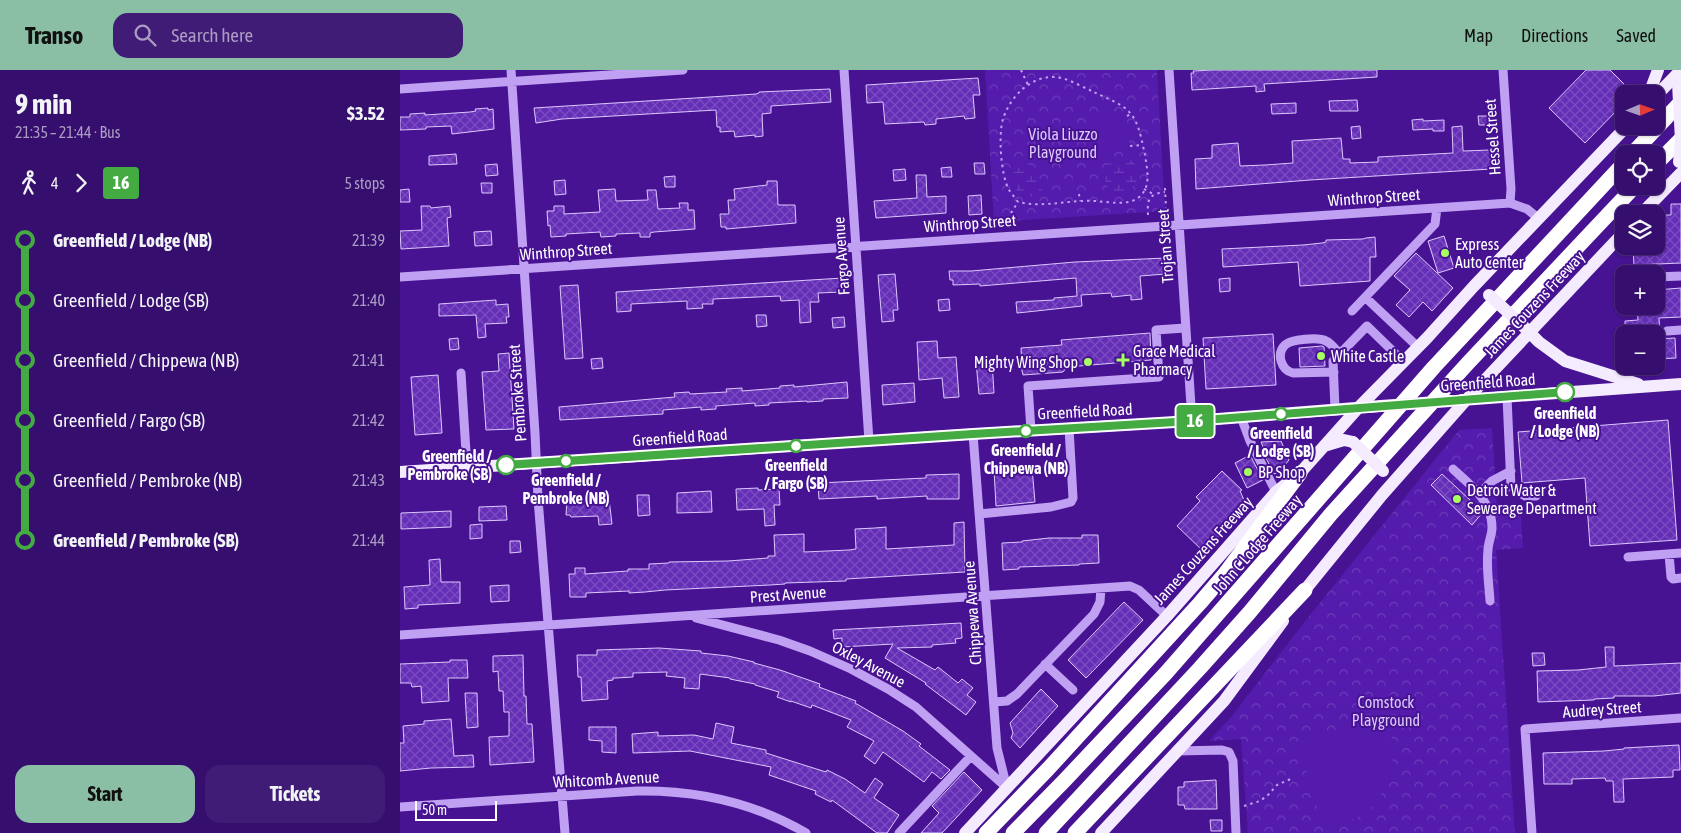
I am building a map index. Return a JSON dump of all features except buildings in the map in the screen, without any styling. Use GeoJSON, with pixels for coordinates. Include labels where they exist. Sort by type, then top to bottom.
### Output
{"type":"FeatureCollection","features":[{"type":"Feature","properties":{"kind":"highway"},"geometry":{"type":"LineString","coordinates":[[1640,145],[1681,102]]}},
{"type":"Feature","properties":{"kind":"highway"},"geometry":{"type":"LineString","coordinates":[[1665,155],[1681,139]]}},
{"type":"Feature","properties":{"kind":"highway","name":"John C Lodge Freeway"},"geometry":{"type":"LineString","coordinates":[[1013,833],[1166,672],[1434,367],[1615,173]]}},
{"type":"Feature","properties":{"kind":"highway"},"geometry":{"type":"LineString","coordinates":[[1046,833],[1225,640],[1331,514],[1461,371],[1627,195]]}},
{"type":"Feature","properties":{"kind":"highway"},"geometry":{"type":"LineString","coordinates":[[986,833],[1048,769],[1200,604],[1224,575],[1300,472]]}},
{"type":"Feature","properties":{"kind":"highway"},"geometry":{"type":"LineString","coordinates":[[1076,833],[1305,590]]}},
{"type":"Feature","properties":{"kind":"main road"},"geometry":{"type":"LineString","coordinates":[[1652,85],[1658,70]]}},
{"type":"Feature","properties":{"kind":"main road"},"geometry":{"type":"LineString","coordinates":[[1665,87],[1679,74]]}},
{"type":"Feature","properties":{"kind":"main road"},"geometry":{"type":"LineString","coordinates":[[1649,205],[1679,171],[1681,141],[1679,74]]}},
{"type":"Feature","properties":{"kind":"main road","name":"James Couzens Freeway"},"geometry":{"type":"LineString","coordinates":[[965,833],[1166,616],[1276,492],[1300,472],[1359,407],[1619,135]]}},
{"type":"Feature","properties":{"kind":"main road","name":"James Couzens Freeway"},"geometry":{"type":"LineString","coordinates":[[1101,833],[1224,701],[1305,590],[1382,495],[1527,329],[1615,241]]}},
{"type":"Feature","properties":{"kind":"main road"},"geometry":{"type":"LineString","coordinates":[[1467,294],[1480,292],[1489,295],[1556,356],[1572,364],[1645,386]]}},
{"type":"Feature","properties":{"kind":"main road","name":"Greenfield Road"},"geometry":{"type":"LineString","coordinates":[[400,472],[1192,421],[1681,384]]}},
{"type":"Feature","properties":{"kind":"main road"},"geometry":{"type":"LineString","coordinates":[[1323,446],[1344,440],[1353,442],[1384,471],[1386,478],[1382,495]]}},
{"type":"Feature","properties":{"kind":"street","name":"Pembroke Street"},"geometry":{"type":"LineString","coordinates":[[510,70],[536,463],[565,833]]}},
{"type":"Feature","properties":{"kind":"street"},"geometry":{"type":"LineString","coordinates":[[400,89],[683,70]]}},
{"type":"Feature","properties":{"kind":"street","name":"Fargo Avenue"},"geometry":{"type":"LineString","coordinates":[[844,70],[869,441]]}},
{"type":"Feature","properties":{"kind":"street","name":"Trojan Street"},"geometry":{"type":"LineString","coordinates":[[1169,70],[1192,421]]}},
{"type":"Feature","properties":{"kind":"street","name":"Hessel Street"},"geometry":{"type":"LineString","coordinates":[[1503,70],[1510,203]]}},
{"type":"Feature","properties":{"kind":"street","name":"Winthrop Street"},"geometry":{"type":"LineString","coordinates":[[400,277],[1510,203],[1527,209],[1538,218]]}},
{"type":"Feature","properties":{"kind":"street"},"geometry":{"type":"LineString","coordinates":[[1352,311],[1435,224],[1437,208]]}},
{"type":"Feature","properties":{"kind":"street"},"geometry":{"type":"LineString","coordinates":[[1665,277],[1681,276]]}},
{"type":"Feature","properties":{"kind":"street"},"geometry":{"type":"LineString","coordinates":[[1366,298],[1418,347]]}},
{"type":"Feature","properties":{"kind":"street"},"geometry":{"type":"LineString","coordinates":[[1335,409],[1333,361],[1367,326],[1404,362]]}},
{"type":"Feature","properties":{"kind":"street"},"geometry":{"type":"LineString","coordinates":[[1031,430],[1028,386],[1159,377],[1156,330],[1185,328]]}},
{"type":"Feature","properties":{"kind":"street"},"geometry":{"type":"LineString","coordinates":[[1667,331],[1681,330]]}},
{"type":"Feature","properties":{"kind":"street"},"geometry":{"type":"LineString","coordinates":[[1334,372],[1288,372],[1281,363],[1281,351],[1290,341],[1320,339],[1327,341],[1340,354]]}},
{"type":"Feature","properties":{"kind":"street"},"geometry":{"type":"LineString","coordinates":[[461,373],[467,468]]}},
{"type":"Feature","properties":{"kind":"street"},"geometry":{"type":"LineString","coordinates":[[1507,397],[1511,487],[1525,496],[1536,496]]}},
{"type":"Feature","properties":{"kind":"street"},"geometry":{"type":"LineString","coordinates":[[1241,417],[1258,458],[1276,492]]}},
{"type":"Feature","properties":{"kind":"street"},"geometry":{"type":"LineString","coordinates":[[979,514],[1050,507],[1071,502],[1073,498],[1069,428]]}},
{"type":"Feature","properties":{"kind":"street","name":"Chippewa Avenue"},"geometry":{"type":"LineString","coordinates":[[973,434],[997,748],[1007,788]]}},
{"type":"Feature","properties":{"kind":"street"},"geometry":{"type":"LineString","coordinates":[[1453,469],[1480,494],[1491,516],[1492,530],[1488,551],[1490,600]]}},
{"type":"Feature","properties":{"kind":"street"},"geometry":{"type":"LineString","coordinates":[[1480,494],[1492,481],[1510,471]]}},
{"type":"Feature","properties":{"kind":"street"},"geometry":{"type":"LineString","coordinates":[[1628,557],[1681,553]]}},
{"type":"Feature","properties":{"kind":"street"},"geometry":{"type":"LineString","coordinates":[[1669,554],[1671,577],[1673,579],[1681,578]]}},
{"type":"Feature","properties":{"kind":"street","name":"Prest Avenue"},"geometry":{"type":"LineString","coordinates":[[400,635],[1130,586],[1135,588],[1166,616]]}},
{"type":"Feature","properties":{"kind":"street"},"geometry":{"type":"LineString","coordinates":[[994,702],[1007,701],[1017,694],[1094,614],[1100,602],[1101,588]]}},
{"type":"Feature","properties":{"kind":"street","name":"Oxley Avenue"},"geometry":{"type":"LineString","coordinates":[[688,616],[779,640],[851,669],[916,707],[1007,788]]}},
{"type":"Feature","properties":{"kind":"street"},"geometry":{"type":"LineString","coordinates":[[1045,664],[1073,690]]}},
{"type":"Feature","properties":{"kind":"street","name":"Audrey Street"},"geometry":{"type":"LineString","coordinates":[[1532,833],[1525,729],[1681,718]]}},
{"type":"Feature","properties":{"kind":"street"},"geometry":{"type":"LineString","coordinates":[[1178,751],[1222,750],[1229,752],[1233,761],[1236,833]]}},
{"type":"Feature","properties":{"kind":"street"},"geometry":{"type":"LineString","coordinates":[[899,833],[971,756]]}},
{"type":"Feature","properties":{"kind":"street","name":"Whitcomb Avenue"},"geometry":{"type":"LineString","coordinates":[[400,807],[662,790],[694,793],[732,801],[776,817],[806,833]]}},
{"type":"Feature","properties":{"kind":"path"},"geometry":{"type":"LineString","coordinates":[[1020,70],[1028,84]]}},
{"type":"Feature","properties":{"kind":"path"},"geometry":{"type":"LineString","coordinates":[[1056,77],[1069,81],[1119,105],[1134,117],[1148,173],[1144,190],[1138,198],[1121,202],[1080,201],[1044,205],[1018,202],[1008,189],[1003,173],[1001,146],[1003,120],[1014,98],[1028,84],[1039,79],[1056,77]]}},
{"type":"Feature","properties":{"kind":"path"},"geometry":{"type":"LineString","coordinates":[[1126,116],[1131,114]]}},
{"type":"Feature","properties":{"kind":"path"},"geometry":{"type":"LineString","coordinates":[[1130,146],[1142,145]]}},
{"type":"Feature","properties":{"kind":"path"},"geometry":{"type":"LineString","coordinates":[[1164,188],[1166,208],[1170,213]]}},
{"type":"Feature","properties":{"kind":"path"},"geometry":{"type":"LineString","coordinates":[[1144,190],[1153,194],[1165,192]]}},
{"type":"Feature","properties":{"kind":"path"},"geometry":{"type":"LineString","coordinates":[[1079,194],[1080,201]]}},
{"type":"Feature","properties":{"kind":"path"},"geometry":{"type":"LineString","coordinates":[[1148,215],[1147,204],[1153,194]]}},
{"type":"Feature","properties":{"kind":"path"},"geometry":{"type":"LineString","coordinates":[[1004,224],[1018,202]]}},
{"type":"Feature","properties":{"kind":"path"},"geometry":{"type":"LineString","coordinates":[[1244,806],[1260,801],[1276,785],[1293,778]]}},
{"type":"Feature","properties":{"kind":"green space","name":"Viola Liuzzo Playground"},"geometry":{"type":"Polygon","coordinates":[[[985,70],[1157,70],[1165,211],[994,222],[985,70]]]}},
{"type":"Feature","properties":{"kind":"green space"},"geometry":{"type":"Polygon","coordinates":[[[1126,114],[1130,149],[1098,152],[1094,118],[1126,114]]]}},
{"type":"Feature","properties":{"kind":"green space"},"geometry":{"type":"Polygon","coordinates":[[[1125,157],[1137,167],[1139,178],[1138,183],[1121,195],[1109,190],[1105,173],[1106,168],[1113,160],[1125,157]]]}},
{"type":"Feature","properties":{"kind":"green space"},"geometry":{"type":"Polygon","coordinates":[[[1026,164],[1036,172],[1040,181],[1041,194],[1036,197],[1023,196],[1012,184],[1012,176],[1016,170],[1026,164]]]}},
{"type":"Feature","properties":{"kind":"green space","name":"Comstock Playground"},"geometry":{"type":"Polygon","coordinates":[[[1492,428],[1497,505],[1520,504],[1523,548],[1496,550],[1515,833],[1248,833],[1241,739],[1209,741],[1232,716],[1299,629],[1459,430],[1492,428]]]}},
{"type":"Feature","properties":{"kind":"green space"},"geometry":{"type":"Polygon","coordinates":[[[1387,715],[1393,748],[1391,770],[1384,790],[1367,812],[1324,830],[1298,741],[1387,715]]]}},
{"type":"Feature","properties":{"kind":"bus line","name":"16"},"geometry":{"type":"LineString","coordinates":[[506,465],[1192,421],[1565,392]]}},
{"type":"Feature","properties":{"kind":"place","name":"Express Auto Center"},"geometry":{"type":"Point","coordinates":[1445,253]}},
{"type":"Feature","properties":{"kind":"place","name":"White Castle"},"geometry":{"type":"Point","coordinates":[1321,356]}},
{"type":"Feature","properties":{"kind":"place","name":"Grace Medical Pharmacy"},"geometry":{"type":"Point","coordinates":[1123,360]}},
{"type":"Feature","properties":{"kind":"place","name":"Mighty Wing Shop"},"geometry":{"type":"Point","coordinates":[1088,362]}},
{"type":"Feature","properties":{"kind":"place","name":"Greenfield / Lodge (NB)"},"geometry":{"type":"Point","coordinates":[1565,392]}},
{"type":"Feature","properties":{"kind":"place","name":"Greenfield / Lodge (SB)"},"geometry":{"type":"Point","coordinates":[1281,414]}},
{"type":"Feature","properties":{"kind":"place","name":"Greenfield / Chippewa (NB)"},"geometry":{"type":"Point","coordinates":[1026,431]}},
{"type":"Feature","properties":{"kind":"place","name":"Greenfield / Fargo (SB)"},"geometry":{"type":"Point","coordinates":[796,446]}},
{"type":"Feature","properties":{"kind":"place","name":"Greenfield / Pembroke (NB)"},"geometry":{"type":"Point","coordinates":[566,461]}},
{"type":"Feature","properties":{"kind":"place","name":"Greenfield / Pembroke (SB)"},"geometry":{"type":"Point","coordinates":[506,465]}},
{"type":"Feature","properties":{"kind":"place","name":"BP Shop"},"geometry":{"type":"Point","coordinates":[1248,472]}},
{"type":"Feature","properties":{"kind":"place","name":"Detroit Water & Sewerage Department"},"geometry":{"type":"Point","coordinates":[1457,499]}}]}
